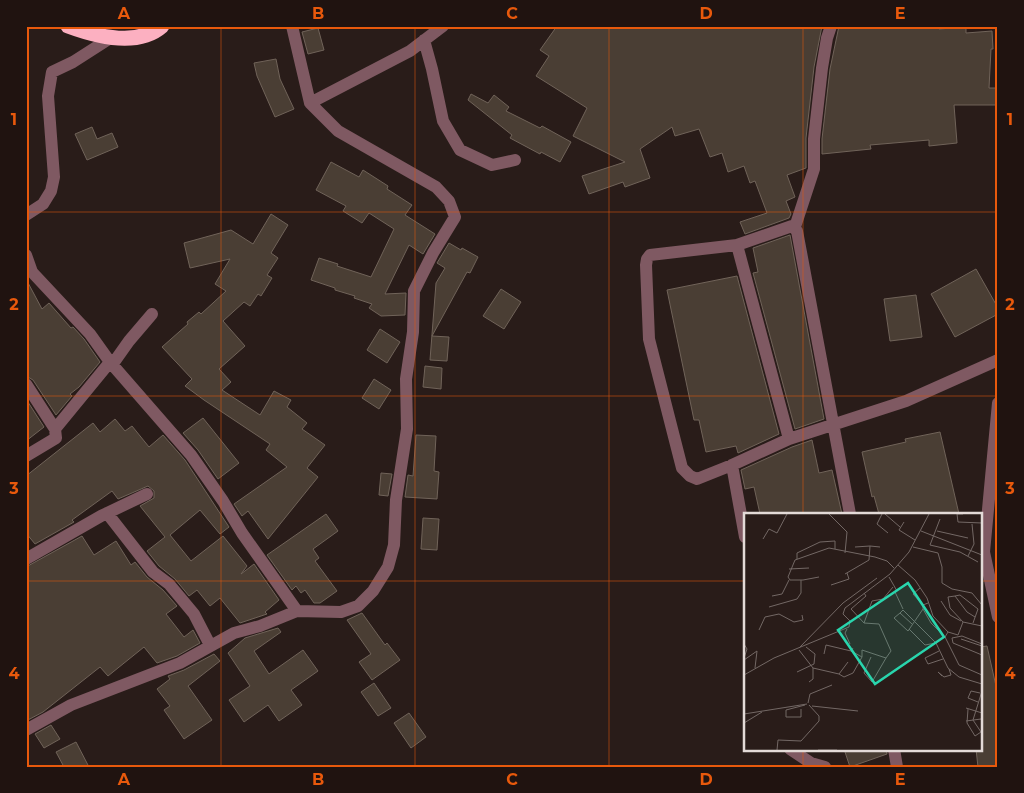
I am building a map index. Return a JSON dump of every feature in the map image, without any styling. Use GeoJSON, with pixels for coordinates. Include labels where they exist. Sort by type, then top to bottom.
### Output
{"type":"FeatureCollection","features":[{"type":"Feature","properties":{"kind":"highway"},"geometry":{"type":"LineString","coordinates":[[68,26],[87,33],[135,38],[155,32],[162,26]]}},
{"type":"Feature","properties":{"kind":"street"},"geometry":{"type":"LineString","coordinates":[[26,730],[71,705],[180,663],[234,633],[260,626],[297,611],[341,612],[358,606],[373,592],[388,567],[394,545],[396,500],[407,429],[406,379],[413,332],[414,291],[433,253],[455,217],[449,201],[436,187],[350,140],[338,131],[310,103],[292,26]]}},
{"type":"Feature","properties":{"kind":"street"},"geometry":{"type":"LineString","coordinates":[[310,103],[410,51],[443,26]]}},
{"type":"Feature","properties":{"kind":"street"},"geometry":{"type":"LineString","coordinates":[[831,26],[826,38],[820,84],[814,139],[814,169],[795,227],[835,424],[850,513]]}},
{"type":"Feature","properties":{"kind":"street"},"geometry":{"type":"LineString","coordinates":[[26,216],[42,204],[51,191],[54,177],[48,96],[52,72],[112,37]]}},
{"type":"Feature","properties":{"kind":"street"},"geometry":{"type":"LineString","coordinates":[[424,40],[443,121],[460,150],[492,165],[515,160]]}},
{"type":"Feature","properties":{"kind":"street"},"geometry":{"type":"LineString","coordinates":[[795,227],[792,226],[737,245],[650,254],[647,259],[649,339],[682,468],[690,476],[698,479],[789,439],[906,401],[998,360]]}},
{"type":"Feature","properties":{"kind":"street"},"geometry":{"type":"LineString","coordinates":[[737,245],[789,439]]}},
{"type":"Feature","properties":{"kind":"street"},"geometry":{"type":"LineString","coordinates":[[26,255],[29,274],[90,334],[111,364],[191,455],[242,533],[297,611]]}},
{"type":"Feature","properties":{"kind":"street"},"geometry":{"type":"LineString","coordinates":[[55,429],[152,314]]}},
{"type":"Feature","properties":{"kind":"street"},"geometry":{"type":"LineString","coordinates":[[26,384],[55,429],[56,438],[26,456]]}},
{"type":"Feature","properties":{"kind":"street"},"geometry":{"type":"LineString","coordinates":[[998,403],[984,552],[998,617]]}},
{"type":"Feature","properties":{"kind":"street"},"geometry":{"type":"LineString","coordinates":[[732,465],[744,531]]}},
{"type":"Feature","properties":{"kind":"street"},"geometry":{"type":"LineString","coordinates":[[26,559],[147,494]]}},
{"type":"Feature","properties":{"kind":"street"},"geometry":{"type":"LineString","coordinates":[[107,514],[153,572],[169,584],[194,614],[210,645]]}},
{"type":"Feature","properties":{"kind":"street"},"geometry":{"type":"LineString","coordinates":[[792,750],[811,763],[825,767]]}},
{"type":"Feature","properties":{"kind":"street"},"geometry":{"type":"LineString","coordinates":[[894,750],[898,767]]}},
{"type":"Feature","properties":{"kind":"building"},"geometry":{"type":"Polygon","coordinates":[[[557,26],[822,26],[814,67],[806,138],[806,168],[787,175],[795,197],[786,201],[791,214],[789,218],[745,234],[740,222],[767,213],[755,181],[750,183],[744,166],[728,172],[722,153],[710,157],[699,129],[675,136],[672,127],[640,149],[650,178],[625,187],[623,182],[589,194],[582,176],[625,162],[573,136],[587,108],[536,76],[549,56],[540,50],[557,26]]]}},
{"type":"Feature","properties":{"kind":"building"},"geometry":{"type":"Polygon","coordinates":[[[839,26],[939,26],[939,29],[966,27],[966,33],[992,31],[993,49],[991,49],[989,88],[998,88],[998,105],[954,105],[957,143],[929,146],[929,140],[870,145],[871,149],[822,154],[830,69],[839,26]]]}},
{"type":"Feature","properties":{"kind":"building"},"geometry":{"type":"Polygon","coordinates":[[[318,28],[324,50],[308,54],[302,32],[318,28]]]}},
{"type":"Feature","properties":{"kind":"building"},"geometry":{"type":"Polygon","coordinates":[[[276,59],[280,79],[294,109],[275,117],[257,76],[254,63],[276,59]]]}},
{"type":"Feature","properties":{"kind":"building"},"geometry":{"type":"Polygon","coordinates":[[[471,94],[488,103],[494,95],[509,107],[506,111],[540,128],[542,126],[571,142],[560,162],[510,138],[512,135],[468,100],[471,94]]]}},
{"type":"Feature","properties":{"kind":"building"},"geometry":{"type":"Polygon","coordinates":[[[92,127],[97,139],[112,133],[118,147],[87,160],[75,134],[92,127]]]}},
{"type":"Feature","properties":{"kind":"building"},"geometry":{"type":"Polygon","coordinates":[[[331,162],[359,177],[363,170],[388,186],[387,189],[412,205],[405,215],[435,234],[423,254],[409,245],[385,294],[406,293],[405,315],[381,316],[369,308],[372,304],[311,280],[319,258],[371,277],[394,229],[369,213],[362,223],[343,211],[346,206],[316,190],[331,162]]]}},
{"type":"Feature","properties":{"kind":"building"},"geometry":{"type":"Polygon","coordinates":[[[271,214],[288,225],[271,253],[278,258],[267,275],[272,278],[261,296],[258,294],[250,306],[244,302],[223,321],[245,346],[219,369],[231,382],[222,390],[260,415],[274,391],[291,400],[287,407],[307,423],[302,429],[325,445],[307,468],[318,477],[268,539],[248,511],[242,516],[234,504],[287,467],[266,450],[270,444],[185,386],[192,379],[162,347],[188,324],[187,322],[199,312],[201,314],[226,291],[215,284],[230,259],[190,268],[184,243],[231,230],[253,244],[271,214]]]}},
{"type":"Feature","properties":{"kind":"building"},"geometry":{"type":"Polygon","coordinates":[[[790,235],[824,419],[795,429],[753,273],[758,272],[753,248],[790,235]]]}},
{"type":"Feature","properties":{"kind":"building"},"geometry":{"type":"Polygon","coordinates":[[[449,243],[478,257],[470,273],[467,272],[432,336],[449,337],[447,361],[430,360],[436,283],[445,268],[437,263],[449,243]]]}},
{"type":"Feature","properties":{"kind":"building"},"geometry":{"type":"Polygon","coordinates":[[[976,269],[998,308],[998,314],[955,337],[931,294],[976,269]]]}},
{"type":"Feature","properties":{"kind":"building"},"geometry":{"type":"Polygon","coordinates":[[[737,276],[779,434],[738,453],[736,446],[706,452],[699,420],[694,420],[667,290],[737,276]]]}},
{"type":"Feature","properties":{"kind":"building"},"geometry":{"type":"Polygon","coordinates":[[[26,279],[42,309],[49,303],[71,328],[73,327],[84,339],[100,362],[79,387],[70,394],[72,396],[56,415],[33,380],[26,376],[26,279]]]}},
{"type":"Feature","properties":{"kind":"building"},"geometry":{"type":"Polygon","coordinates":[[[501,289],[521,302],[504,329],[483,316],[501,289]]]}},
{"type":"Feature","properties":{"kind":"building"},"geometry":{"type":"Polygon","coordinates":[[[916,295],[922,337],[890,341],[884,299],[916,295]]]}},
{"type":"Feature","properties":{"kind":"building"},"geometry":{"type":"Polygon","coordinates":[[[380,329],[400,342],[387,363],[367,350],[380,329]]]}},
{"type":"Feature","properties":{"kind":"building"},"geometry":{"type":"Polygon","coordinates":[[[425,366],[442,368],[441,389],[423,387],[425,366]]]}},
{"type":"Feature","properties":{"kind":"building"},"geometry":{"type":"Polygon","coordinates":[[[374,379],[391,390],[379,409],[362,398],[374,379]]]}},
{"type":"Feature","properties":{"kind":"building"},"geometry":{"type":"Polygon","coordinates":[[[26,399],[44,427],[26,441],[26,399]]]}},
{"type":"Feature","properties":{"kind":"building"},"geometry":{"type":"Polygon","coordinates":[[[203,418],[239,463],[218,479],[198,450],[183,433],[203,418]]]}},
{"type":"Feature","properties":{"kind":"building"},"geometry":{"type":"Polygon","coordinates":[[[115,419],[125,431],[132,426],[149,447],[163,435],[185,460],[229,527],[220,534],[200,510],[170,535],[191,561],[223,536],[247,566],[241,574],[254,564],[279,600],[265,612],[267,614],[240,623],[220,598],[210,606],[197,590],[189,596],[175,579],[159,566],[147,551],[165,537],[140,506],[154,498],[154,491],[148,486],[118,499],[112,491],[72,520],[74,522],[35,544],[26,533],[26,476],[93,423],[100,432],[115,419]]]}},
{"type":"Feature","properties":{"kind":"building"},"geometry":{"type":"Polygon","coordinates":[[[940,432],[959,513],[879,513],[874,496],[872,497],[862,452],[906,442],[905,439],[940,432]]]}},
{"type":"Feature","properties":{"kind":"building"},"geometry":{"type":"Polygon","coordinates":[[[416,435],[436,436],[434,471],[439,472],[437,499],[405,497],[408,475],[413,476],[416,435]]]}},
{"type":"Feature","properties":{"kind":"building"},"geometry":{"type":"Polygon","coordinates":[[[812,440],[819,473],[832,470],[842,513],[760,513],[754,487],[745,489],[741,470],[812,440]]]}},
{"type":"Feature","properties":{"kind":"building"},"geometry":{"type":"Polygon","coordinates":[[[381,473],[392,474],[388,496],[379,495],[381,473]]]}},
{"type":"Feature","properties":{"kind":"building"},"geometry":{"type":"Polygon","coordinates":[[[326,514],[338,531],[313,549],[319,558],[315,561],[337,591],[320,603],[314,603],[305,590],[301,593],[296,586],[292,590],[267,555],[326,514]]]}},
{"type":"Feature","properties":{"kind":"building"},"geometry":{"type":"Polygon","coordinates":[[[423,518],[439,519],[437,550],[421,549],[423,518]]]}},
{"type":"Feature","properties":{"kind":"building"},"geometry":{"type":"Polygon","coordinates":[[[82,536],[94,555],[116,541],[131,565],[135,562],[147,577],[163,590],[177,606],[166,614],[184,637],[193,630],[200,643],[177,656],[157,663],[144,647],[108,676],[100,667],[43,712],[26,721],[26,567],[82,536]]]}},
{"type":"Feature","properties":{"kind":"building"},"geometry":{"type":"Polygon","coordinates":[[[362,613],[385,645],[387,643],[400,660],[372,680],[359,662],[371,654],[347,620],[362,613]]]}},
{"type":"Feature","properties":{"kind":"building"},"geometry":{"type":"Polygon","coordinates":[[[278,628],[281,632],[254,651],[269,674],[303,650],[318,671],[291,690],[302,705],[279,721],[268,705],[244,722],[229,700],[250,686],[228,653],[245,638],[278,628]]]}},
{"type":"Feature","properties":{"kind":"building"},"geometry":{"type":"Polygon","coordinates":[[[987,646],[998,695],[998,767],[978,767],[976,750],[982,750],[982,647],[987,646]]]}},
{"type":"Feature","properties":{"kind":"building"},"geometry":{"type":"Polygon","coordinates":[[[214,654],[220,661],[188,686],[212,720],[184,739],[164,710],[170,706],[157,689],[170,679],[168,676],[214,654]]]}},
{"type":"Feature","properties":{"kind":"building"},"geometry":{"type":"Polygon","coordinates":[[[374,683],[391,708],[378,716],[361,692],[374,683]]]}},
{"type":"Feature","properties":{"kind":"building"},"geometry":{"type":"Polygon","coordinates":[[[409,713],[426,737],[411,748],[394,723],[409,713]]]}},
{"type":"Feature","properties":{"kind":"building"},"geometry":{"type":"Polygon","coordinates":[[[51,725],[60,739],[44,748],[35,734],[51,725]]]}},
{"type":"Feature","properties":{"kind":"building"},"geometry":{"type":"Polygon","coordinates":[[[76,742],[89,767],[64,767],[56,752],[76,742]]]}},
{"type":"Feature","properties":{"kind":"building"},"geometry":{"type":"Polygon","coordinates":[[[844,750],[886,750],[887,754],[850,767],[844,750]]]}}]}
